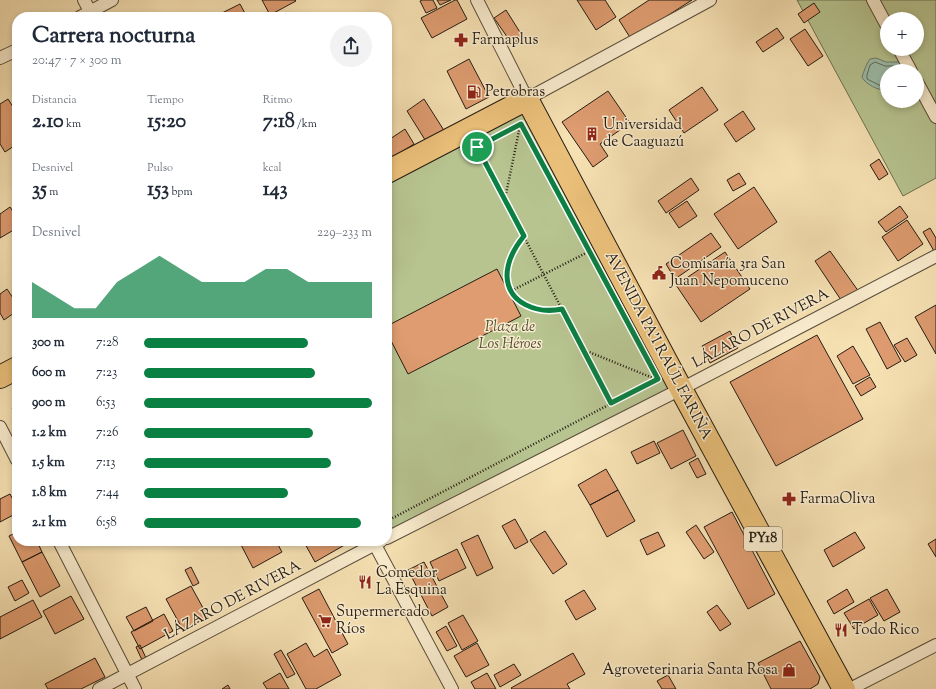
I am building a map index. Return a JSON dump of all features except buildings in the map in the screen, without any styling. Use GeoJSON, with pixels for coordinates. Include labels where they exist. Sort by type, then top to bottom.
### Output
{"type":"FeatureCollection","features":[{"type":"Feature","properties":{"kind":"highway"},"geometry":{"type":"LineString","coordinates":[[392,169],[527,99]]}},
{"type":"Feature","properties":{"kind":"highway","name":"AVENIDA PA'I RAÚL FARIÑA"},"geometry":{"type":"LineString","coordinates":[[527,99],[681,389],[844,689]]}},
{"type":"Feature","properties":{"kind":"highway"},"geometry":{"type":"LineString","coordinates":[[0,377],[12,371]]}},
{"type":"Feature","properties":{"kind":"street"},"geometry":{"type":"LineString","coordinates":[[84,0],[87,12]]}},
{"type":"Feature","properties":{"kind":"street"},"geometry":{"type":"LineString","coordinates":[[93,12],[112,0]]}},
{"type":"Feature","properties":{"kind":"street","name":"AVENIDA PA'I RAÚL FARIÑA"},"geometry":{"type":"LineString","coordinates":[[477,0],[527,99]]}},
{"type":"Feature","properties":{"kind":"street"},"geometry":{"type":"LineString","coordinates":[[527,99],[710,0]]}},
{"type":"Feature","properties":{"kind":"street"},"geometry":{"type":"LineString","coordinates":[[873,0],[880,13]]}},
{"type":"Feature","properties":{"kind":"street"},"geometry":{"type":"LineString","coordinates":[[0,58],[12,52]]}},
{"type":"Feature","properties":{"kind":"street"},"geometry":{"type":"LineString","coordinates":[[924,95],[936,117]]}},
{"type":"Feature","properties":{"kind":"street","name":"LÁZARO DE RIVERA"},"geometry":{"type":"LineString","coordinates":[[392,535],[681,389],[936,256]]}},
{"type":"Feature","properties":{"kind":"street"},"geometry":{"type":"LineString","coordinates":[[0,428],[12,451]]}},
{"type":"Feature","properties":{"kind":"street"},"geometry":{"type":"LineString","coordinates":[[62,546],[135,689]]}},
{"type":"Feature","properties":{"kind":"street","name":"LÁZARO DE RIVERA"},"geometry":{"type":"LineString","coordinates":[[99,689],[368,546]]}},
{"type":"Feature","properties":{"kind":"street"},"geometry":{"type":"LineString","coordinates":[[378,546],[452,689]]}},
{"type":"Feature","properties":{"kind":"street"},"geometry":{"type":"LineString","coordinates":[[850,689],[936,645]]}},
{"type":"Feature","properties":{"kind":"path"},"geometry":{"type":"LineString","coordinates":[[515,127],[521,124]]}},
{"type":"Feature","properties":{"kind":"path"},"geometry":{"type":"LineString","coordinates":[[521,124],[524,130]]}},
{"type":"Feature","properties":{"kind":"path"},"geometry":{"type":"LineString","coordinates":[[505,200],[521,124]]}},
{"type":"Feature","properties":{"kind":"path"},"geometry":{"type":"LineString","coordinates":[[484,143],[477,147],[611,403]]}},
{"type":"Feature","properties":{"kind":"path"},"geometry":{"type":"LineString","coordinates":[[524,236],[516,247],[509,263],[507,277],[511,291],[522,302],[534,309],[547,311],[562,309]]}},
{"type":"Feature","properties":{"kind":"path"},"geometry":{"type":"LineString","coordinates":[[585,245],[592,258]]}},
{"type":"Feature","properties":{"kind":"path"},"geometry":{"type":"LineString","coordinates":[[511,291],[589,252]]}},
{"type":"Feature","properties":{"kind":"path"},"geometry":{"type":"LineString","coordinates":[[583,350],[658,379]]}},
{"type":"Feature","properties":{"kind":"path"},"geometry":{"type":"LineString","coordinates":[[654,372],[658,379]]}},
{"type":"Feature","properties":{"kind":"path"},"geometry":{"type":"LineString","coordinates":[[392,517],[658,379]]}},
{"type":"Feature","properties":{"kind":"green space"},"geometry":{"type":"Polygon","coordinates":[[[797,0],[936,0],[936,178],[903,196],[797,0]]]}},
{"type":"Feature","properties":{"kind":"green space","name":"Plaza de Los Héroes"},"geometry":{"type":"Polygon","coordinates":[[[525,104],[678,388],[392,532],[392,173],[525,104]]]}},
{"type":"Feature","properties":{"kind":"water"},"geometry":{"type":"Polygon","coordinates":[[[876,58],[886,62],[898,62],[901,64],[880,64],[880,89],[866,82],[862,77],[866,65],[870,59],[876,58]]]}},
{"type":"Feature","properties":{"kind":"place","name":"Farmaplus"},"geometry":{"type":"Point","coordinates":[461,40]}},
{"type":"Feature","properties":{"kind":"place","name":"Petrobras"},"geometry":{"type":"Point","coordinates":[474,92]}},
{"type":"Feature","properties":{"kind":"place","name":"Universidad de Caaguazú"},"geometry":{"type":"Point","coordinates":[592,134]}},
{"type":"Feature","properties":{"kind":"place","name":"Comisaría 3ra San Juan Nepomuceno"},"geometry":{"type":"Point","coordinates":[659,273]}},
{"type":"Feature","properties":{"kind":"place","name":"FarmaOliva"},"geometry":{"type":"Point","coordinates":[789,499]}},
{"type":"Feature","properties":{"kind":"place","name":"Comedor La Esquina"},"geometry":{"type":"Point","coordinates":[365,582]}},
{"type":"Feature","properties":{"kind":"place","name":"Supermercado Ríos"},"geometry":{"type":"Point","coordinates":[325,621]}},
{"type":"Feature","properties":{"kind":"place","name":"Todo Rico"},"geometry":{"type":"Point","coordinates":[841,630]}},
{"type":"Feature","properties":{"kind":"place","name":"Agroveterinaria Santa Rosa"},"geometry":{"type":"Point","coordinates":[789,670]}},
{"type":"Feature","properties":{"kind":"route"},"geometry":{"type":"LineString","coordinates":[[521,124],[658,379],[611,403],[562,309],[547,311],[534,309],[517,298],[512,291],[507,277],[512,255],[520,240],[524,236],[477,147],[521,124]]}}]}
